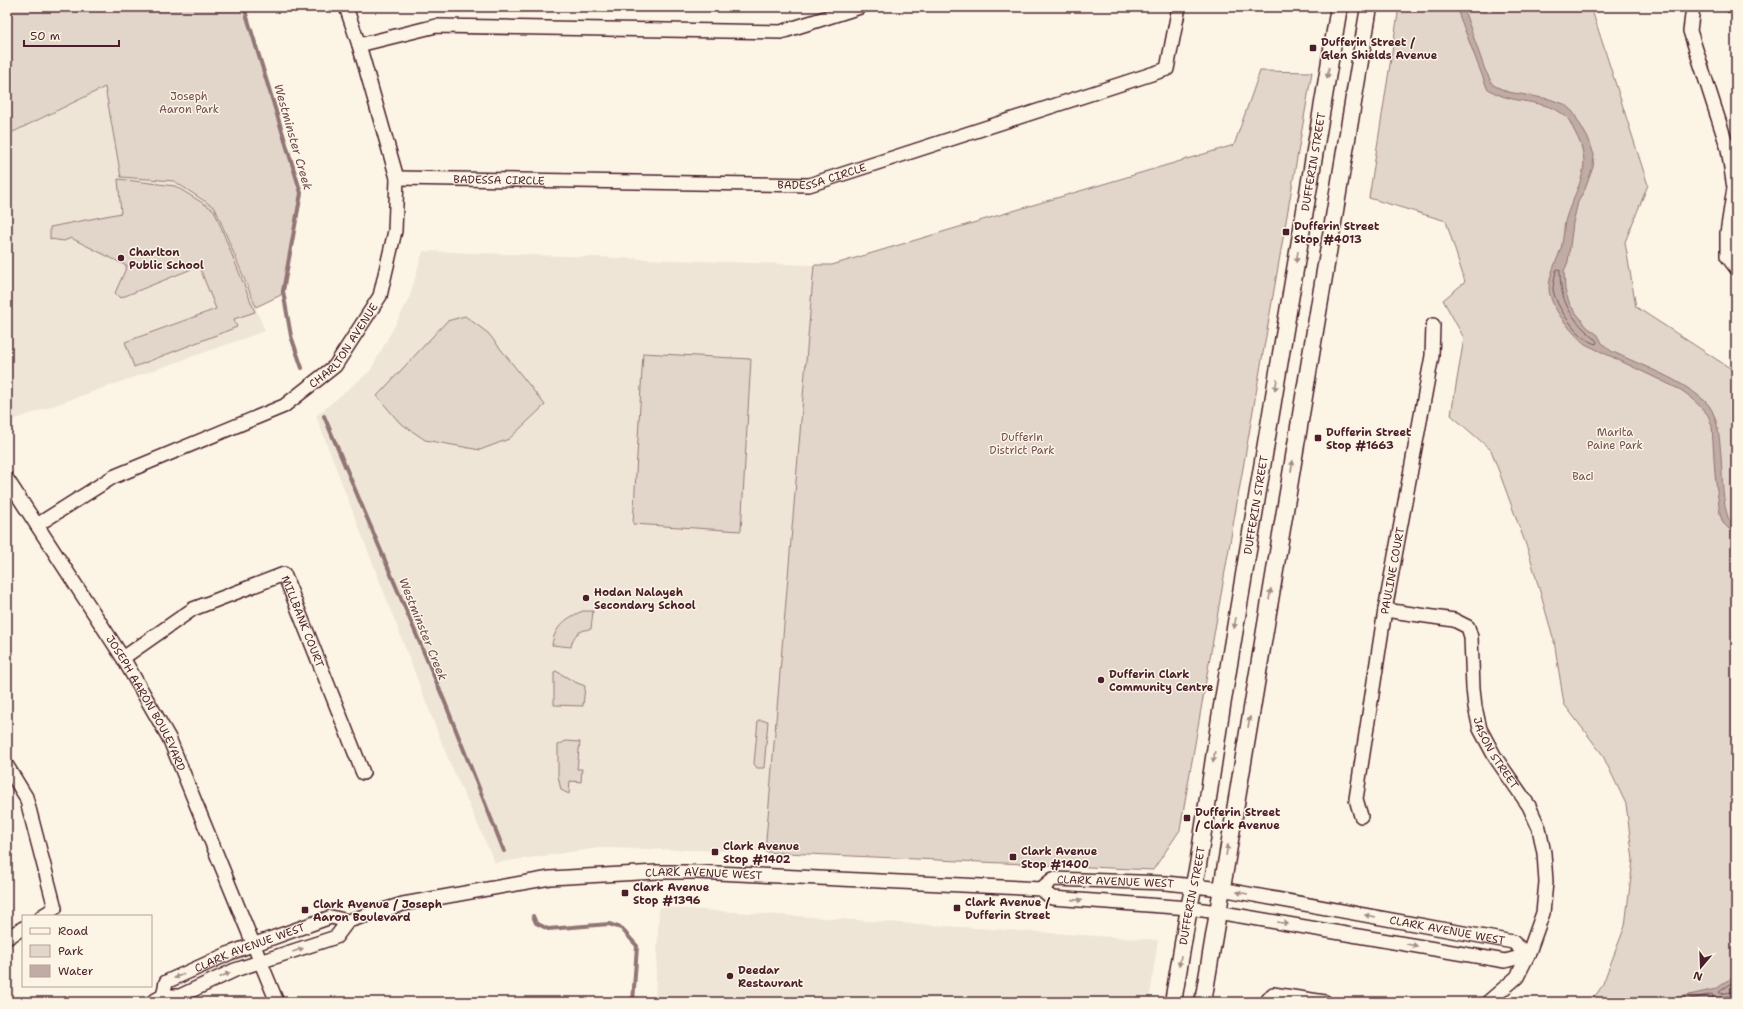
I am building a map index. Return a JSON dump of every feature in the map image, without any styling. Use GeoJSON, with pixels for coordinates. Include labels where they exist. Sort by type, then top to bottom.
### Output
{"type":"FeatureCollection","features":[{"type":"Feature","properties":{"kind":"main road","name":"DUFFERIN STREET"},"geometry":{"type":"LineString","coordinates":[[1172,1002],[1188,908],[1198,865],[1221,710],[1339,7]]}},
{"type":"Feature","properties":{"kind":"main road"},"geometry":{"type":"LineString","coordinates":[[1203,1002],[1369,7]]}},
{"type":"Feature","properties":{"kind":"street","name":"CHARLTON AVENUE"},"geometry":{"type":"LineString","coordinates":[[37,525],[113,477],[284,406],[335,366],[380,296],[395,231],[397,178],[359,45],[346,7]]}},
{"type":"Feature","properties":{"kind":"street"},"geometry":{"type":"LineString","coordinates":[[359,45],[436,26],[781,32],[860,7]]}},
{"type":"Feature","properties":{"kind":"street","name":"BADESSA CIRCLE"},"geometry":{"type":"LineString","coordinates":[[397,178],[809,185],[1167,69],[1179,7]]}},
{"type":"Feature","properties":{"kind":"street"},"geometry":{"type":"LineString","coordinates":[[1693,7],[1690,31],[1728,149],[1734,188],[1727,232],[1727,256],[1736,268]]}},
{"type":"Feature","properties":{"kind":"street","name":"PAULINE COURT"},"geometry":{"type":"LineString","coordinates":[[1361,816],[1356,799],[1385,610],[1432,356],[1433,325]]}},
{"type":"Feature","properties":{"kind":"street","name":"JOSEPH AARON BOULEVARD"},"geometry":{"type":"LineString","coordinates":[[7,478],[123,658],[169,738],[277,1002]]}},
{"type":"Feature","properties":{"kind":"street","name":"MILLBANK COURT"},"geometry":{"type":"LineString","coordinates":[[123,658],[193,609],[284,574],[363,773]]}},
{"type":"Feature","properties":{"kind":"street","name":"JASON STREET"},"geometry":{"type":"LineString","coordinates":[[1385,610],[1454,620],[1468,627],[1471,637],[1475,707],[1480,729],[1495,757],[1529,806],[1539,828],[1544,853],[1546,882],[1543,913],[1528,955]]}},
{"type":"Feature","properties":{"kind":"street"},"geometry":{"type":"LineString","coordinates":[[7,766],[26,797],[55,908],[44,915]]}},
{"type":"Feature","properties":{"kind":"street","name":"CLARK AVENUE WEST"},"geometry":{"type":"LineString","coordinates":[[158,999],[166,982],[253,943],[331,917],[348,921],[402,904],[550,878],[657,872],[696,872],[1041,889],[1052,898],[1188,908],[1217,912],[1505,961],[1528,955]]}},
{"type":"Feature","properties":{"kind":"street","name":"CLARK AVENUE WEST"},"geometry":{"type":"LineString","coordinates":[[1041,889],[1052,879],[1193,885],[1514,942],[1528,955]]}},
{"type":"Feature","properties":{"kind":"street","name":"CLARK AVENUE WEST"},"geometry":{"type":"LineString","coordinates":[[158,999],[180,996],[230,972],[336,937],[348,921]]}},
{"type":"Feature","properties":{"kind":"street"},"geometry":{"type":"LineString","coordinates":[[7,938],[22,929]]}},
{"type":"Feature","properties":{"kind":"street"},"geometry":{"type":"LineString","coordinates":[[1488,1002],[1516,977],[1528,955]]}},
{"type":"Feature","properties":{"kind":"street"},"geometry":{"type":"LineString","coordinates":[[1266,1002],[1273,994],[1325,1002]]}},
{"type":"Feature","properties":{"kind":"shaded area","name":"Charlton Public School"},"geometry":{"type":"Polygon","coordinates":[[[105,87],[121,177],[174,181],[215,208],[265,331],[7,422],[7,135],[105,87]]]}},
{"type":"Feature","properties":{"kind":"shaded area","name":"Hodan Nalayeh Secondary School"},"geometry":{"type":"Polygon","coordinates":[[[423,251],[814,265],[765,852],[599,848],[495,863],[446,754],[316,416],[370,371],[409,299],[423,251]]]}},
{"type":"Feature","properties":{"kind":"shaded area"},"geometry":{"type":"Polygon","coordinates":[[[659,907],[1158,940],[1149,1002],[655,1002],[659,907]]]}},
{"type":"Feature","properties":{"kind":"green space","name":"Joseph Aaron Park"},"geometry":{"type":"Polygon","coordinates":[[[7,7],[243,7],[302,196],[281,295],[256,307],[215,208],[174,181],[121,177],[105,87],[7,135],[7,7]]]}},
{"type":"Feature","properties":{"kind":"green space","name":"Marita Paine Park"},"geometry":{"type":"Polygon","coordinates":[[[1399,7],[1591,7],[1648,185],[1625,242],[1636,307],[1736,372],[1736,1002],[1591,1002],[1602,986],[1625,926],[1633,860],[1626,804],[1602,754],[1564,704],[1554,641],[1529,553],[1491,450],[1451,415],[1464,338],[1443,300],[1465,282],[1446,221],[1369,198],[1399,7]]]}},
{"type":"Feature","properties":{"kind":"green space","name":"Dufferin District Park"},"geometry":{"type":"Polygon","coordinates":[[[1260,71],[1312,72],[1180,830],[1153,870],[765,852],[814,265],[832,265],[1234,145],[1260,71]]]}},
{"type":"Feature","properties":{"kind":"green space"},"geometry":{"type":"Polygon","coordinates":[[[118,179],[175,186],[214,210],[255,312],[234,319],[237,327],[134,367],[125,342],[216,309],[199,266],[120,298],[115,293],[127,266],[71,238],[64,241],[50,239],[50,227],[121,213],[118,179]]]}},
{"type":"Feature","properties":{"kind":"green space"},"geometry":{"type":"Polygon","coordinates":[[[465,316],[488,333],[545,405],[509,439],[480,450],[425,440],[399,422],[377,396],[447,321],[465,316]]]}},
{"type":"Feature","properties":{"kind":"green space"},"geometry":{"type":"Polygon","coordinates":[[[643,353],[751,359],[741,531],[633,524],[643,353]]]}},
{"type":"Feature","properties":{"kind":"green space"},"geometry":{"type":"Polygon","coordinates":[[[583,611],[593,611],[591,629],[577,634],[573,639],[571,647],[552,645],[558,628],[572,616],[583,611]]]}},
{"type":"Feature","properties":{"kind":"green space"},"geometry":{"type":"Polygon","coordinates":[[[556,671],[585,686],[583,706],[554,705],[554,672],[556,671]]]}},
{"type":"Feature","properties":{"kind":"green space"},"geometry":{"type":"Polygon","coordinates":[[[758,720],[768,721],[764,768],[757,768],[754,764],[758,720]]]}},
{"type":"Feature","properties":{"kind":"green space"},"geometry":{"type":"Polygon","coordinates":[[[566,741],[580,742],[577,769],[582,769],[581,782],[570,781],[569,794],[561,790],[558,776],[558,745],[566,741]]]}},
{"type":"Feature","properties":{"kind":"water"},"geometry":{"type":"Polygon","coordinates":[[[1456,7],[1463,7],[1485,70],[1493,85],[1508,92],[1549,99],[1564,104],[1573,112],[1589,140],[1594,155],[1593,167],[1585,189],[1578,202],[1573,223],[1568,262],[1564,271],[1565,290],[1570,305],[1587,327],[1598,335],[1602,343],[1611,351],[1672,379],[1705,401],[1712,411],[1717,424],[1725,505],[1731,522],[1736,526],[1736,536],[1723,523],[1720,514],[1715,474],[1712,426],[1708,415],[1692,398],[1681,390],[1585,344],[1562,319],[1553,304],[1550,296],[1549,283],[1561,248],[1566,219],[1582,175],[1584,165],[1581,144],[1569,120],[1558,111],[1538,104],[1496,94],[1487,88],[1456,7]]]}},
{"type":"Feature","properties":{"kind":"water"},"geometry":{"type":"Polygon","coordinates":[[[1736,975],[1736,994],[1707,1002],[1671,1002],[1676,998],[1716,989],[1736,975]]]}},
{"type":"Feature","properties":{"kind":"waterway","name":"Westminster Creek"},"geometry":{"type":"LineString","coordinates":[[244,7],[301,193],[283,291],[291,336],[302,368]]}},
{"type":"Feature","properties":{"kind":"waterway","name":"Westminster Creek"},"geometry":{"type":"LineString","coordinates":[[324,416],[444,700],[504,851]]}},
{"type":"Feature","properties":{"kind":"waterway","name":"Westminster Creek"},"geometry":{"type":"LineString","coordinates":[[533,916],[536,923],[548,929],[609,924],[621,928],[637,946],[633,1002]]}},
{"type":"Feature","properties":{"kind":"place","name":"Dufferin Street / Glen Shields Avenue"},"geometry":{"type":"Point","coordinates":[1313,48]}},
{"type":"Feature","properties":{"kind":"place","name":"Dufferin Street Stop #4013"},"geometry":{"type":"Point","coordinates":[1286,232]}},
{"type":"Feature","properties":{"kind":"place","name":"Charlton Public School"},"geometry":{"type":"Point","coordinates":[121,258]}},
{"type":"Feature","properties":{"kind":"place","name":"Dufferin Street Stop #1663"},"geometry":{"type":"Point","coordinates":[1318,438]}},
{"type":"Feature","properties":{"kind":"place","name":"Hodan Nalayeh Secondary School"},"geometry":{"type":"Point","coordinates":[586,598]}},
{"type":"Feature","properties":{"kind":"place","name":"Dufferin Clark Community Centre"},"geometry":{"type":"Point","coordinates":[1101,680]}},
{"type":"Feature","properties":{"kind":"place","name":"Dufferin Street / Clark Avenue"},"geometry":{"type":"Point","coordinates":[1187,818]}},
{"type":"Feature","properties":{"kind":"place","name":"Clark Avenue Stop #1402"},"geometry":{"type":"Point","coordinates":[715,852]}},
{"type":"Feature","properties":{"kind":"place","name":"Clark Avenue Stop #1400"},"geometry":{"type":"Point","coordinates":[1013,857]}},
{"type":"Feature","properties":{"kind":"place","name":"Clark Avenue Stop #1396"},"geometry":{"type":"Point","coordinates":[625,893]}},
{"type":"Feature","properties":{"kind":"place","name":"Clark Avenue / Dufferin Street"},"geometry":{"type":"Point","coordinates":[957,908]}},
{"type":"Feature","properties":{"kind":"place","name":"Clark Avenue / Joseph Aaron Boulevard"},"geometry":{"type":"Point","coordinates":[305,910]}},
{"type":"Feature","properties":{"kind":"place","name":"Deedar Restaurant"},"geometry":{"type":"Point","coordinates":[730,976]}},
{"type":"Feature","properties":{"kind":"park label","name":"Baci"},"geometry":{"type":"Point","coordinates":[1583,476]}}]}
